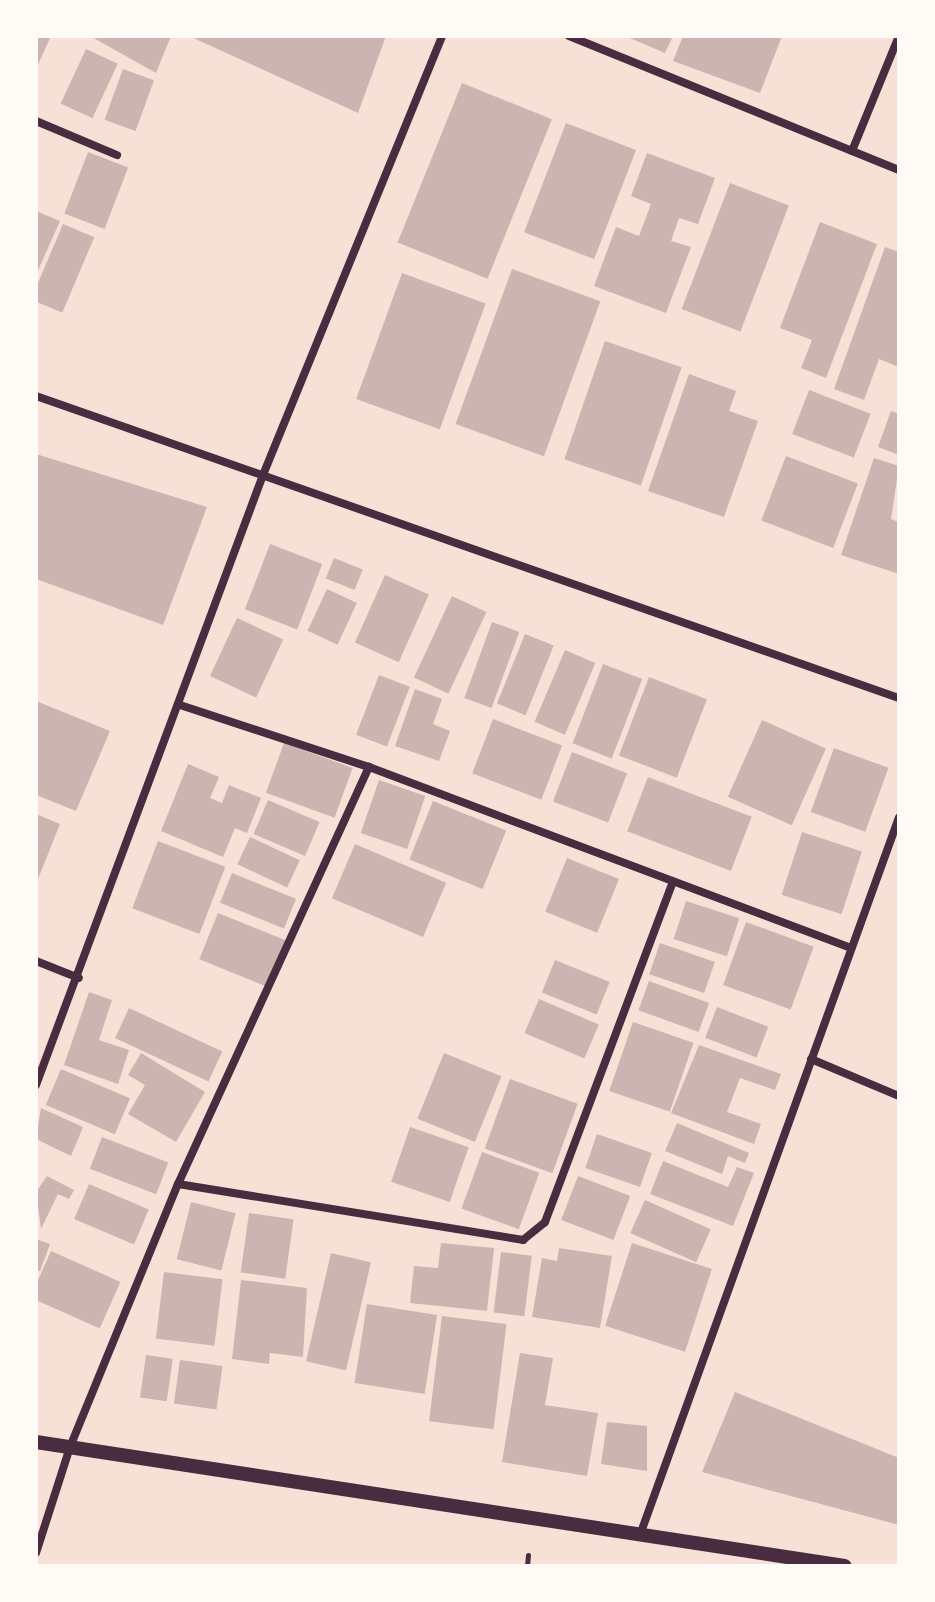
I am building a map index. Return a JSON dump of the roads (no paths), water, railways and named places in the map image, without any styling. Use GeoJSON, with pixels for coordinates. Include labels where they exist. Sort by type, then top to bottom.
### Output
{"type":"FeatureCollection","features":[{"type":"Feature","properties":{"kind":"street"},"geometry":{"type":"LineString","coordinates":[[36,1085],[79,978],[263,475],[442,36]]}},
{"type":"Feature","properties":{"kind":"street"},"geometry":{"type":"LineString","coordinates":[[569,36],[899,170]]}},
{"type":"Feature","properties":{"kind":"street"},"geometry":{"type":"LineString","coordinates":[[852,151],[899,36]]}},
{"type":"Feature","properties":{"kind":"street"},"geometry":{"type":"LineString","coordinates":[[36,121],[117,155]]}},
{"type":"Feature","properties":{"kind":"street"},"geometry":{"type":"LineString","coordinates":[[36,396],[899,698]]}},
{"type":"Feature","properties":{"kind":"street"},"geometry":{"type":"LineString","coordinates":[[180,705],[369,767],[851,948]]}},
{"type":"Feature","properties":{"kind":"street"},"geometry":{"type":"LineString","coordinates":[[36,1553],[70,1447],[178,1184],[369,767]]}},
{"type":"Feature","properties":{"kind":"street"},"geometry":{"type":"LineString","coordinates":[[640,1535],[899,817]]}},
{"type":"Feature","properties":{"kind":"street"},"geometry":{"type":"LineString","coordinates":[[178,1184],[523,1240],[545,1222],[673,881]]}},
{"type":"Feature","properties":{"kind":"street"},"geometry":{"type":"LineString","coordinates":[[36,961],[79,978]]}},
{"type":"Feature","properties":{"kind":"street"},"geometry":{"type":"LineString","coordinates":[[811,1059],[899,1096]]}},
{"type":"Feature","properties":{"kind":"street"},"geometry":{"type":"LineString","coordinates":[[36,1442],[845,1566]]}}]}
